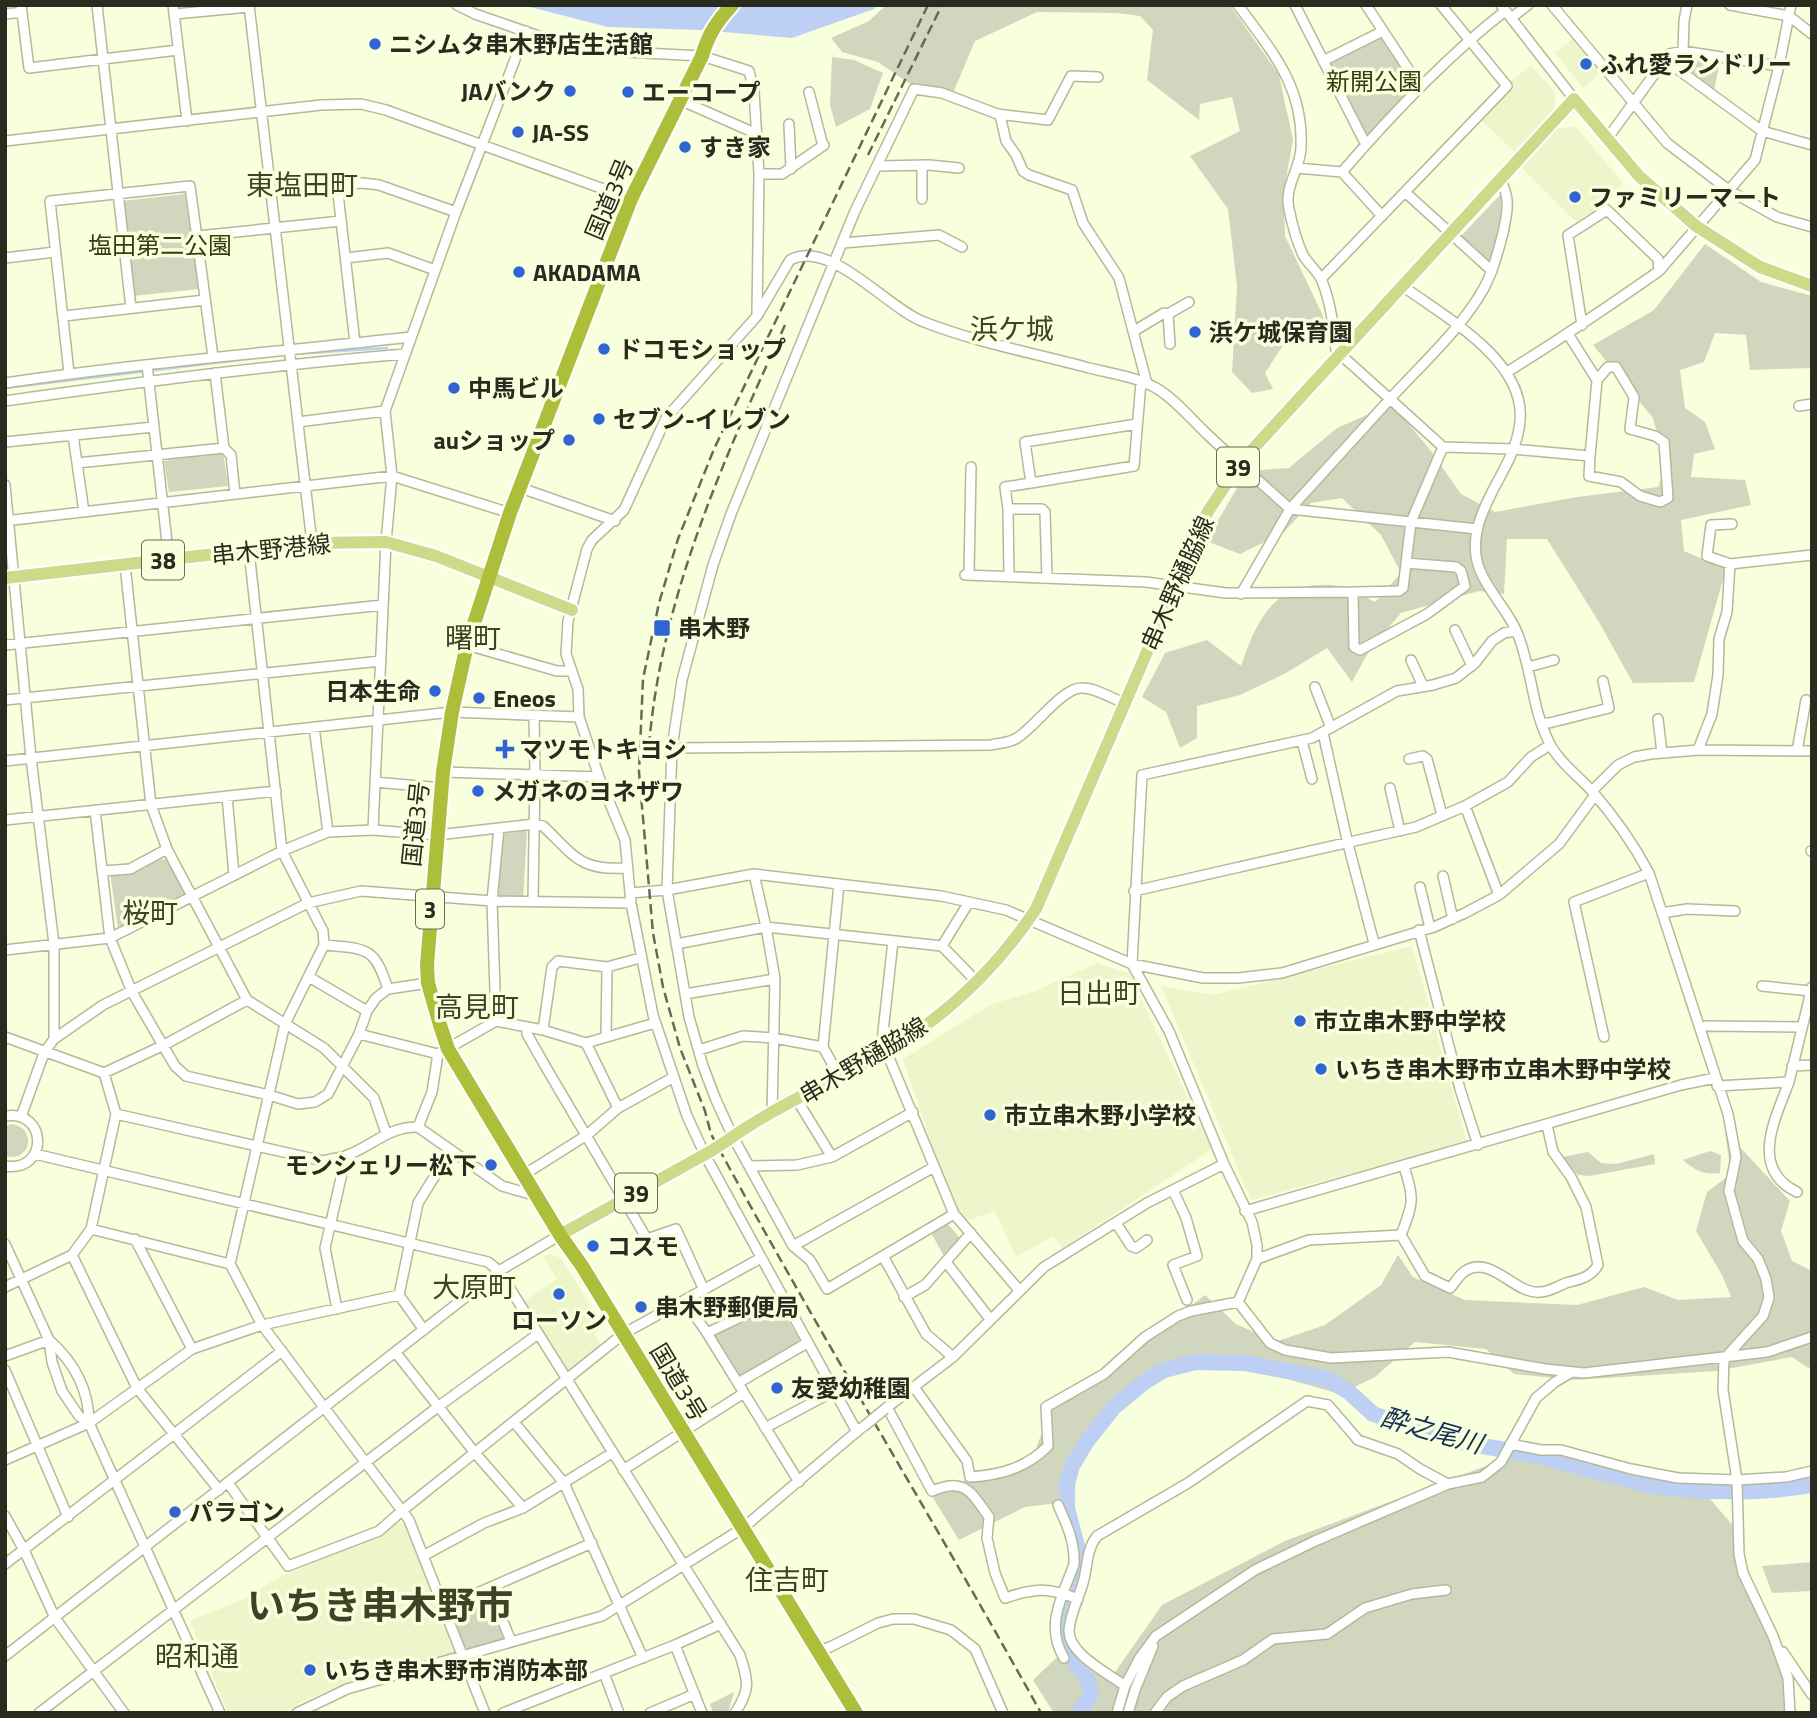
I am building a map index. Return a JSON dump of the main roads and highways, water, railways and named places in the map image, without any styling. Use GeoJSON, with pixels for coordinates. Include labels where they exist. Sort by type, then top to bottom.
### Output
{"type":"FeatureCollection","features":[{"type":"Feature","properties":{"kind":"highway","name":"国道3号"},"geometry":{"type":"LineString","coordinates":[[732,5],[708,37],[702,56],[631,199],[510,513],[467,645],[452,712],[443,772],[431,897],[428,983],[443,1051],[525,1174],[856,1713]]}},
{"type":"Feature","properties":{"kind":"main road","name":"串木野樋脇線"},"geometry":{"type":"LineString","coordinates":[[560,1235],[887,1049],[919,1029],[978,983],[1036,909],[1173,587],[1207,513],[1240,463],[1574,99],[1639,176],[1696,226],[1760,267],[1812,286]]}},
{"type":"Feature","properties":{"kind":"main road","name":"串木野港線"},"geometry":{"type":"LineString","coordinates":[[9,577],[312,543],[386,542],[436,556],[572,610]]}},
{"type":"Feature","properties":{"kind":"water"},"geometry":{"type":"Polygon","coordinates":[[[522,5],[877,5],[874,9],[792,38],[700,30],[608,27],[522,5]]]}},
{"type":"Feature","properties":{"kind":"waterway"},"geometry":{"type":"LineString","coordinates":[[292,354],[387,348]]}},
{"type":"Feature","properties":{"kind":"waterway"},"geometry":{"type":"LineString","coordinates":[[5,388],[265,357]]}},
{"type":"Feature","properties":{"kind":"waterway","name":"酔之尾川"},"geometry":{"type":"LineString","coordinates":[[1078,1713],[1087,1702],[1091,1691],[1088,1681],[1063,1645],[1061,1630],[1063,1617],[1078,1580],[1080,1557],[1067,1508],[1067,1484],[1072,1466],[1087,1441],[1114,1407],[1164,1370],[1196,1362],[1244,1363],[1325,1378],[1349,1392],[1373,1414],[1391,1420],[1405,1422],[1464,1443],[1530,1454],[1649,1485],[1731,1491],[1773,1490],[1812,1485]]}},
{"type":"Feature","properties":{"kind":"railway"},"geometry":{"type":"LineString","coordinates":[[928,5],[714,449],[678,539],[659,603],[643,679],[639,772],[653,933],[663,987],[680,1048],[705,1111],[711,1134],[1041,1713]]}},
{"type":"Feature","properties":{"kind":"railway"},"geometry":{"type":"LineString","coordinates":[[868,155],[942,5]]}},
{"type":"Feature","properties":{"kind":"railway"},"geometry":{"type":"LineString","coordinates":[[649,746],[656,691],[681,583],[718,478],[785,325]]}},
{"type":"Feature","properties":{"kind":"place","name":"ニシムタ串木野店生活館"},"geometry":{"type":"Point","coordinates":[375,44]}},
{"type":"Feature","properties":{"kind":"place","name":"ふれ愛ランドリー"},"geometry":{"type":"Point","coordinates":[1586,64]}},
{"type":"Feature","properties":{"kind":"place","name":"JAバンク"},"geometry":{"type":"Point","coordinates":[570,91]}},
{"type":"Feature","properties":{"kind":"place","name":"エーコープ"},"geometry":{"type":"Point","coordinates":[628,92]}},
{"type":"Feature","properties":{"kind":"place","name":"JA-SS"},"geometry":{"type":"Point","coordinates":[518,132]}},
{"type":"Feature","properties":{"kind":"place","name":"すき家"},"geometry":{"type":"Point","coordinates":[685,147]}},
{"type":"Feature","properties":{"kind":"place","name":"ファミリーマート"},"geometry":{"type":"Point","coordinates":[1575,197]}},
{"type":"Feature","properties":{"kind":"place","name":"AKADAMA"},"geometry":{"type":"Point","coordinates":[519,272]}},
{"type":"Feature","properties":{"kind":"place","name":"浜ケ城保育園"},"geometry":{"type":"Point","coordinates":[1195,332]}},
{"type":"Feature","properties":{"kind":"place","name":"ドコモショップ"},"geometry":{"type":"Point","coordinates":[604,349]}},
{"type":"Feature","properties":{"kind":"place","name":"中馬ビル"},"geometry":{"type":"Point","coordinates":[454,388]}},
{"type":"Feature","properties":{"kind":"place","name":"セブン-イレブン"},"geometry":{"type":"Point","coordinates":[599,419]}},
{"type":"Feature","properties":{"kind":"place","name":"auショップ"},"geometry":{"type":"Point","coordinates":[569,440]}},
{"type":"Feature","properties":{"kind":"place","name":"串木野"},"geometry":{"type":"Point","coordinates":[662,628]}},
{"type":"Feature","properties":{"kind":"place","name":"日本生命"},"geometry":{"type":"Point","coordinates":[435,691]}},
{"type":"Feature","properties":{"kind":"place","name":"Eneos"},"geometry":{"type":"Point","coordinates":[479,698]}},
{"type":"Feature","properties":{"kind":"place","name":"マツモトキヨシ"},"geometry":{"type":"Point","coordinates":[505,749]}},
{"type":"Feature","properties":{"kind":"place","name":"メガネのヨネザワ"},"geometry":{"type":"Point","coordinates":[478,791]}},
{"type":"Feature","properties":{"kind":"place","name":"市立串木野中学校"},"geometry":{"type":"Point","coordinates":[1300,1021]}},
{"type":"Feature","properties":{"kind":"place","name":"いちき串木野市立串木野中学校"},"geometry":{"type":"Point","coordinates":[1321,1069]}},
{"type":"Feature","properties":{"kind":"place","name":"市立串木野小学校"},"geometry":{"type":"Point","coordinates":[990,1115]}},
{"type":"Feature","properties":{"kind":"place","name":"モンシェリー松下"},"geometry":{"type":"Point","coordinates":[491,1165]}},
{"type":"Feature","properties":{"kind":"place","name":"コスモ"},"geometry":{"type":"Point","coordinates":[593,1246]}},
{"type":"Feature","properties":{"kind":"place","name":"ローソン"},"geometry":{"type":"Point","coordinates":[559,1294]}},
{"type":"Feature","properties":{"kind":"place","name":"串木野郵便局"},"geometry":{"type":"Point","coordinates":[641,1307]}},
{"type":"Feature","properties":{"kind":"place","name":"友愛幼稚園"},"geometry":{"type":"Point","coordinates":[777,1388]}},
{"type":"Feature","properties":{"kind":"place","name":"パラゴン"},"geometry":{"type":"Point","coordinates":[175,1512]}},
{"type":"Feature","properties":{"kind":"place","name":"いちき串木野市消防本部"},"geometry":{"type":"Point","coordinates":[310,1670]}},
{"type":"Feature","properties":{"kind":"district","name":"東塩田町"},"geometry":{"type":"Point","coordinates":[302,184]}},
{"type":"Feature","properties":{"kind":"district","name":"浜ケ城"},"geometry":{"type":"Point","coordinates":[1012,328]}},
{"type":"Feature","properties":{"kind":"district","name":"曙町"},"geometry":{"type":"Point","coordinates":[473,637]}},
{"type":"Feature","properties":{"kind":"district","name":"桜町"},"geometry":{"type":"Point","coordinates":[150,912]}},
{"type":"Feature","properties":{"kind":"district","name":"日出町"},"geometry":{"type":"Point","coordinates":[1099,992]}},
{"type":"Feature","properties":{"kind":"district","name":"高見町"},"geometry":{"type":"Point","coordinates":[477,1006]}},
{"type":"Feature","properties":{"kind":"district","name":"大原町"},"geometry":{"type":"Point","coordinates":[474,1286]}},
{"type":"Feature","properties":{"kind":"district","name":"住吉町"},"geometry":{"type":"Point","coordinates":[787,1579]}},
{"type":"Feature","properties":{"kind":"district","name":"いちき串木野市"},"geometry":{"type":"Point","coordinates":[380,1605]}},
{"type":"Feature","properties":{"kind":"district","name":"昭和通"},"geometry":{"type":"Point","coordinates":[197,1655]}},
{"type":"Feature","properties":{"kind":"park label","name":"新開公園"},"geometry":{"type":"Point","coordinates":[1374,81]}},
{"type":"Feature","properties":{"kind":"park label","name":"塩田第二公園"},"geometry":{"type":"Point","coordinates":[160,245]}}]}
